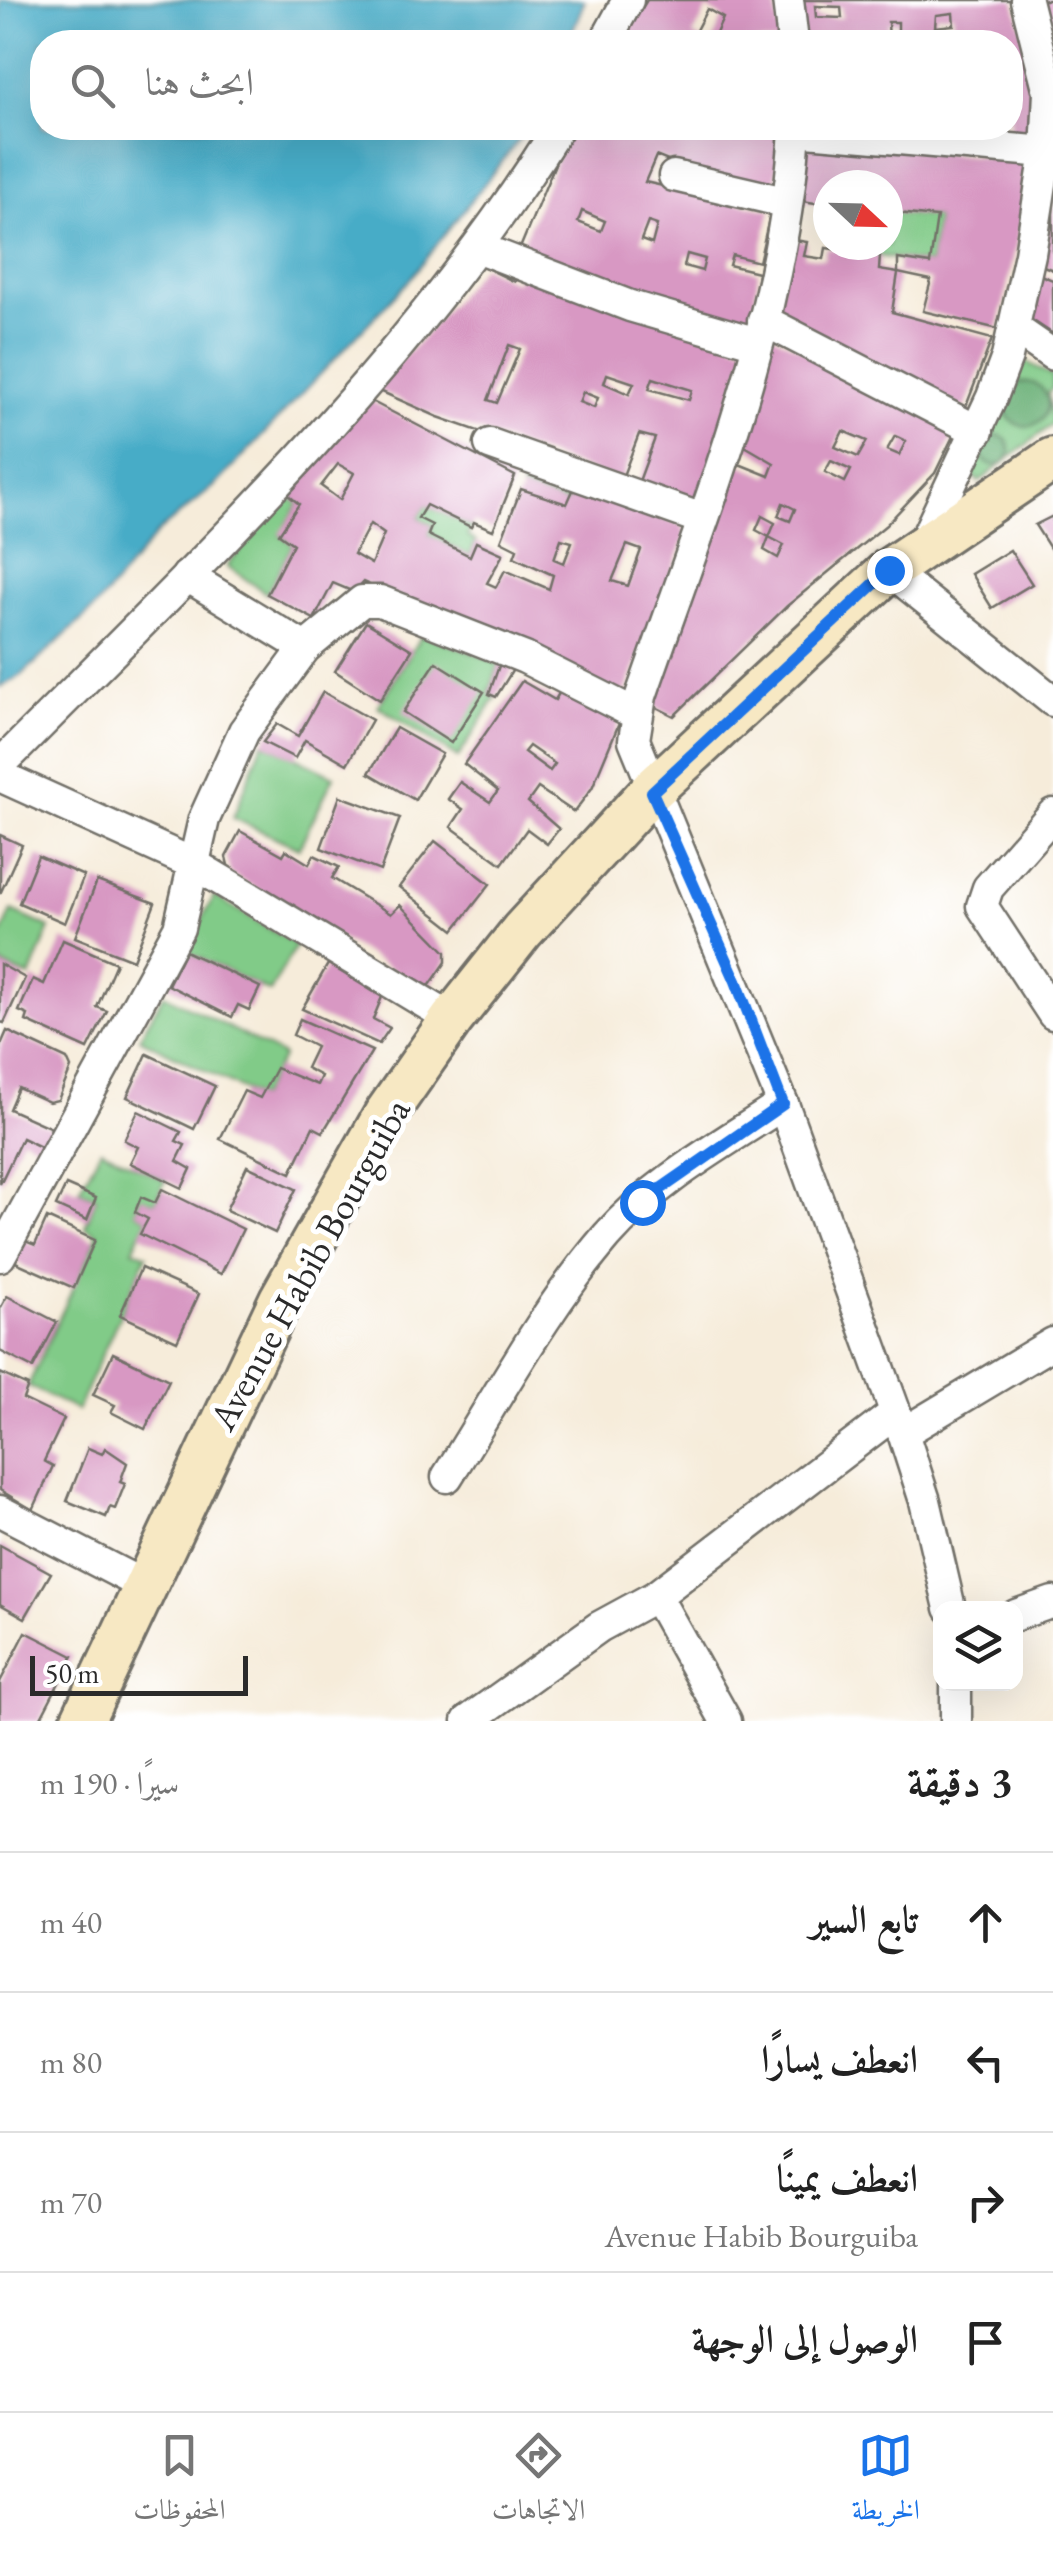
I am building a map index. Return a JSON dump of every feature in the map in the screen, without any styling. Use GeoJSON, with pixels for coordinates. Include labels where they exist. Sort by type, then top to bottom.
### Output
{"type":"FeatureCollection","features":[{"type":"Feature","properties":{"kind":"street"},"geometry":{"type":"LineString","coordinates":[[612,30],[628,0]]}},
{"type":"Feature","properties":{"kind":"street"},"geometry":{"type":"LineString","coordinates":[[788,0],[792,30]]}},
{"type":"Feature","properties":{"kind":"street"},"geometry":{"type":"LineString","coordinates":[[923,544],[978,431],[1014,328],[1046,152],[1051,91],[1026,0]]}},
{"type":"Feature","properties":{"kind":"street"},"geometry":{"type":"LineString","coordinates":[[0,764],[187,576],[406,338],[479,248],[550,140]]}},
{"type":"Feature","properties":{"kind":"street"},"geometry":{"type":"LineString","coordinates":[[794,140],[786,202],[760,332],[738,416],[636,714],[634,740],[652,792],[736,981],[783,1104],[925,1501],[948,1601]]}},
{"type":"Feature","properties":{"kind":"street"},"geometry":{"type":"LineString","coordinates":[[915,140],[1046,152]]}},
{"type":"Feature","properties":{"kind":"street"},"geometry":{"type":"LineString","coordinates":[[674,176],[786,202]]}},
{"type":"Feature","properties":{"kind":"street"},"geometry":{"type":"LineString","coordinates":[[479,248],[630,306],[760,332],[978,431]]}},
{"type":"Feature","properties":{"kind":"street"},"geometry":{"type":"LineString","coordinates":[[1014,328],[1053,355]]}},
{"type":"Feature","properties":{"kind":"street"},"geometry":{"type":"LineString","coordinates":[[490,444],[702,519]]}},
{"type":"Feature","properties":{"kind":"street","name":"Avenue Habib Bourguiba"},"geometry":{"type":"LineString","coordinates":[[82,1721],[143,1586],[314,1238],[386,1115],[452,1019],[522,931],[652,792],[889,570],[1053,459]]}},
{"type":"Feature","properties":{"kind":"street"},"geometry":{"type":"LineString","coordinates":[[889,570],[1053,701]]}},
{"type":"Feature","properties":{"kind":"street"},"geometry":{"type":"LineString","coordinates":[[187,576],[305,648]]}},
{"type":"Feature","properties":{"kind":"street"},"geometry":{"type":"LineString","coordinates":[[0,1256],[179,928],[204,819],[220,776],[244,732],[305,648],[362,601],[380,601],[525,658],[636,714]]}},
{"type":"Feature","properties":{"kind":"street"},"geometry":{"type":"LineString","coordinates":[[0,776],[194,864],[452,1019]]}},
{"type":"Feature","properties":{"kind":"street"},"geometry":{"type":"LineString","coordinates":[[1052,817],[988,888],[982,906],[1053,1014]]}},
{"type":"Feature","properties":{"kind":"street"},"geometry":{"type":"LineString","coordinates":[[447,1477],[542,1328],[608,1234],[682,1171],[783,1104]]}},
{"type":"Feature","properties":{"kind":"street"},"geometry":{"type":"LineString","coordinates":[[468,1721],[599,1627],[656,1596],[899,1423],[1053,1343]]}},
{"type":"Feature","properties":{"kind":"street"},"geometry":{"type":"LineString","coordinates":[[0,1511],[143,1586]]}},
{"type":"Feature","properties":{"kind":"street"},"geometry":{"type":"LineString","coordinates":[[656,1596],[726,1721]]}},
{"type":"Feature","properties":{"kind":"street"},"geometry":{"type":"LineString","coordinates":[[1023,1612],[1053,1602]]}},
{"type":"Feature","properties":{"kind":"street"},"geometry":{"type":"LineString","coordinates":[[956,1691],[956,1721]]}},
{"type":"Feature","properties":{"kind":"green space"},"geometry":{"type":"Polygon","coordinates":[[[903,214],[937,217],[930,264],[903,260],[903,214]]]}},
{"type":"Feature","properties":{"kind":"green space"},"geometry":{"type":"Polygon","coordinates":[[[1021,359],[1053,376],[1053,388],[1048,393],[1053,424],[979,482],[968,470],[1021,359]]]}},
{"type":"Feature","properties":{"kind":"green space"},"geometry":{"type":"Polygon","coordinates":[[[1026,382],[1042,388],[1048,404],[1042,420],[1026,426],[1010,420],[1004,404],[1010,388],[1026,382]]]}},
{"type":"Feature","properties":{"kind":"green space"},"geometry":{"type":"Polygon","coordinates":[[[995,435],[1006,439],[1010,450],[1006,461],[995,465],[984,461],[980,450],[984,439],[995,435]]]}},
{"type":"Feature","properties":{"kind":"green space"},"geometry":{"type":"Polygon","coordinates":[[[526,473],[574,488],[567,504],[521,489],[526,473]]]}},
{"type":"Feature","properties":{"kind":"green space"},"geometry":{"type":"Polygon","coordinates":[[[287,494],[299,504],[280,535],[293,544],[267,594],[227,566],[287,494]]]}},
{"type":"Feature","properties":{"kind":"green space"},"geometry":{"type":"Polygon","coordinates":[[[426,505],[471,527],[468,536],[476,542],[470,556],[428,535],[432,525],[418,518],[426,505]]]}},
{"type":"Feature","properties":{"kind":"green space"},"geometry":{"type":"Polygon","coordinates":[[[422,634],[500,663],[489,693],[496,697],[458,758],[378,706],[422,634]]]}},
{"type":"Feature","properties":{"kind":"green space"},"geometry":{"type":"Polygon","coordinates":[[[263,742],[334,776],[299,848],[233,818],[263,742]]]}},
{"type":"Feature","properties":{"kind":"green space"},"geometry":{"type":"Polygon","coordinates":[[[214,896],[296,945],[270,992],[185,951],[214,896]]]}},
{"type":"Feature","properties":{"kind":"green space"},"geometry":{"type":"Polygon","coordinates":[[[12,911],[50,928],[30,977],[0,964],[0,938],[12,911]]]}},
{"type":"Feature","properties":{"kind":"green space"},"geometry":{"type":"Polygon","coordinates":[[[164,994],[283,1056],[260,1098],[139,1038],[164,994]]]}},
{"type":"Feature","properties":{"kind":"green space"},"geometry":{"type":"Polygon","coordinates":[[[101,1149],[165,1180],[155,1203],[141,1198],[135,1212],[148,1219],[133,1249],[147,1255],[77,1410],[28,1386],[98,1234],[85,1227],[96,1198],[79,1190],[101,1149]]]}},
{"type":"Feature","properties":{"kind":"water"},"geometry":{"type":"Polygon","coordinates":[[[0,0],[585,0],[573,30],[30,30],[30,140],[519,140],[410,279],[217,484],[158,532],[97,606],[22,675],[0,687],[0,0]]]}},
{"type":"Feature","properties":{"kind":"building"},"geometry":{"type":"Polygon","coordinates":[[[647,0],[769,0],[776,10],[779,30],[718,30],[723,18],[707,9],[696,30],[628,30],[647,0]]]}},
{"type":"Feature","properties":{"kind":"building"},"geometry":{"type":"Polygon","coordinates":[[[795,0],[1014,0],[1022,30],[898,30],[898,22],[888,22],[888,30],[798,30],[795,0]],[[815,6],[816,17],[842,18],[841,7],[815,6]],[[953,13],[936,15],[935,27],[954,25],[953,13]]]}},
{"type":"Feature","properties":{"kind":"building"},"geometry":{"type":"Polygon","coordinates":[[[1036,0],[1053,0],[1053,60],[1036,0]]]}},
{"type":"Feature","properties":{"kind":"building"},"geometry":{"type":"Polygon","coordinates":[[[1023,33],[1038,87],[1034,146],[1006,140],[1023,140],[1023,33]]]}},
{"type":"Feature","properties":{"kind":"building"},"geometry":{"type":"Polygon","coordinates":[[[565,140],[781,140],[774,189],[713,179],[656,156],[645,182],[771,210],[759,262],[732,255],[729,265],[758,272],[751,333],[518,253],[565,140]],[[582,211],[578,222],[601,231],[605,221],[582,211]],[[648,222],[641,240],[652,244],[657,225],[648,222]],[[687,254],[684,266],[702,271],[705,259],[687,254]]]}},
{"type":"Feature","properties":{"kind":"building"},"geometry":{"type":"Polygon","coordinates":[[[804,140],[1034,162],[998,329],[923,311],[931,280],[898,273],[898,260],[930,264],[937,217],[903,214],[903,170],[813,170],[813,203],[796,200],[804,140]]]}},
{"type":"Feature","properties":{"kind":"building"},"geometry":{"type":"Polygon","coordinates":[[[1053,199],[1053,270],[1041,265],[1053,199]]]}},
{"type":"Feature","properties":{"kind":"building"},"geometry":{"type":"Polygon","coordinates":[[[789,239],[807,242],[804,256],[813,260],[880,260],[879,270],[898,273],[892,312],[992,339],[965,409],[776,315],[789,239]]]}},
{"type":"Feature","properties":{"kind":"building"},"geometry":{"type":"Polygon","coordinates":[[[482,266],[515,282],[520,274],[747,348],[699,506],[638,484],[655,438],[639,434],[621,481],[438,417],[373,388],[422,339],[482,266]],[[509,345],[488,400],[497,403],[520,349],[509,345]],[[607,374],[604,383],[629,394],[634,383],[607,374]],[[653,378],[649,389],[689,400],[692,390],[653,378]],[[583,392],[579,402],[594,408],[598,398],[583,392]]]}},
{"type":"Feature","properties":{"kind":"building"},"geometry":{"type":"Polygon","coordinates":[[[1038,274],[1053,280],[1053,334],[1029,318],[1038,274]]]}},
{"type":"Feature","properties":{"kind":"building"},"geometry":{"type":"Polygon","coordinates":[[[771,334],[957,428],[935,473],[886,525],[787,606],[674,716],[644,701],[734,462],[769,476],[774,463],[738,442],[771,334]],[[843,431],[835,447],[858,457],[867,441],[843,431]],[[895,436],[887,450],[899,455],[906,441],[895,436]],[[831,461],[825,472],[845,482],[851,470],[831,461]],[[783,503],[778,516],[790,521],[795,509],[783,503]],[[762,516],[756,530],[769,537],[775,523],[762,516]],[[769,537],[764,550],[778,558],[784,545],[769,537]]]}},
{"type":"Feature","properties":{"kind":"building"},"geometry":{"type":"Polygon","coordinates":[[[367,399],[515,476],[493,530],[474,522],[471,527],[426,505],[418,518],[432,525],[428,535],[470,556],[476,542],[503,554],[487,583],[496,587],[505,570],[549,589],[553,575],[514,557],[517,549],[501,541],[521,489],[567,504],[574,488],[682,525],[686,535],[624,696],[363,582],[354,592],[333,583],[314,619],[267,594],[293,544],[279,534],[299,504],[287,494],[367,399]],[[338,464],[321,486],[340,500],[354,473],[338,464]],[[370,524],[354,554],[371,564],[384,534],[370,524]],[[561,539],[554,559],[564,563],[572,542],[561,539]],[[627,545],[612,581],[628,586],[641,550],[627,545]]]}},
{"type":"Feature","properties":{"kind":"building"},"geometry":{"type":"Polygon","coordinates":[[[1053,516],[1053,553],[1035,525],[1053,516]]]}},
{"type":"Feature","properties":{"kind":"building"},"geometry":{"type":"Polygon","coordinates":[[[1010,550],[1032,584],[992,608],[971,574],[1010,550]]]}},
{"type":"Feature","properties":{"kind":"building"},"geometry":{"type":"Polygon","coordinates":[[[366,622],[412,650],[380,700],[335,671],[366,622]]]}},
{"type":"Feature","properties":{"kind":"building"},"geometry":{"type":"Polygon","coordinates":[[[436,662],[484,692],[451,743],[403,712],[436,662]]]}},
{"type":"Feature","properties":{"kind":"building"},"geometry":{"type":"Polygon","coordinates":[[[500,663],[514,668],[496,697],[489,694],[500,663]]]}},
{"type":"Feature","properties":{"kind":"building"},"geometry":{"type":"Polygon","coordinates":[[[522,681],[555,700],[561,690],[620,721],[592,788],[574,812],[538,788],[528,802],[559,829],[547,844],[527,829],[502,864],[451,827],[463,809],[448,799],[460,782],[490,802],[498,791],[464,764],[522,681]],[[529,746],[524,752],[550,771],[555,764],[529,746]]]}},
{"type":"Feature","properties":{"kind":"building"},"geometry":{"type":"Polygon","coordinates":[[[323,692],[372,720],[347,764],[305,740],[295,758],[263,742],[277,724],[298,736],[323,692]]]}},
{"type":"Feature","properties":{"kind":"building"},"geometry":{"type":"Polygon","coordinates":[[[396,728],[442,754],[415,800],[369,773],[396,728]]]}},
{"type":"Feature","properties":{"kind":"building"},"geometry":{"type":"Polygon","coordinates":[[[340,796],[400,818],[380,871],[321,848],[340,796]]]}},
{"type":"Feature","properties":{"kind":"building"},"geometry":{"type":"Polygon","coordinates":[[[240,831],[283,855],[286,850],[309,864],[314,855],[339,867],[332,878],[391,914],[400,905],[446,952],[446,962],[430,985],[420,986],[230,873],[226,857],[240,831]]]}},
{"type":"Feature","properties":{"kind":"building"},"geometry":{"type":"Polygon","coordinates":[[[0,835],[22,845],[0,894],[0,835]]]}},
{"type":"Feature","properties":{"kind":"building"},"geometry":{"type":"Polygon","coordinates":[[[435,841],[490,884],[454,930],[399,887],[435,841]]]}},
{"type":"Feature","properties":{"kind":"building"},"geometry":{"type":"Polygon","coordinates":[[[38,856],[84,876],[65,923],[19,903],[38,856]]]}},
{"type":"Feature","properties":{"kind":"building"},"geometry":{"type":"Polygon","coordinates":[[[97,881],[155,903],[133,960],[75,937],[97,881]]]}},
{"type":"Feature","properties":{"kind":"building"},"geometry":{"type":"Polygon","coordinates":[[[63,940],[116,963],[97,1007],[107,1011],[88,1049],[26,1021],[28,1015],[19,1011],[33,979],[44,984],[63,940]]]}},
{"type":"Feature","properties":{"kind":"building"},"geometry":{"type":"Polygon","coordinates":[[[185,951],[260,987],[249,1010],[238,1005],[232,1017],[168,985],[185,951]]]}},
{"type":"Feature","properties":{"kind":"building"},"geometry":{"type":"Polygon","coordinates":[[[0,964],[25,978],[4,1023],[0,1022],[0,964]]]}},
{"type":"Feature","properties":{"kind":"building"},"geometry":{"type":"Polygon","coordinates":[[[328,964],[382,997],[373,1019],[390,1028],[379,1044],[302,1009],[328,964]]]}},
{"type":"Feature","properties":{"kind":"building"},"geometry":{"type":"Polygon","coordinates":[[[300,1019],[372,1051],[323,1132],[313,1127],[291,1173],[220,1139],[244,1091],[260,1098],[276,1068],[317,1085],[321,1076],[306,1068],[316,1047],[293,1035],[300,1019]]]}},
{"type":"Feature","properties":{"kind":"building"},"geometry":{"type":"Polygon","coordinates":[[[7,1031],[67,1059],[71,1068],[58,1100],[49,1102],[18,1088],[9,1109],[56,1130],[45,1149],[22,1138],[0,1184],[0,1047],[7,1031]]]}},
{"type":"Feature","properties":{"kind":"building"},"geometry":{"type":"Polygon","coordinates":[[[147,1054],[215,1086],[194,1129],[127,1097],[147,1054]]]}},
{"type":"Feature","properties":{"kind":"building"},"geometry":{"type":"Polygon","coordinates":[[[138,1111],[181,1132],[176,1141],[185,1145],[177,1161],[191,1169],[182,1188],[130,1163],[138,1147],[124,1140],[138,1111]]]}},
{"type":"Feature","properties":{"kind":"building"},"geometry":{"type":"Polygon","coordinates":[[[247,1166],[296,1189],[275,1233],[226,1210],[247,1166]]]}},
{"type":"Feature","properties":{"kind":"building"},"geometry":{"type":"Polygon","coordinates":[[[66,1185],[96,1198],[87,1220],[56,1206],[66,1185]]]}},
{"type":"Feature","properties":{"kind":"building"},"geometry":{"type":"Polygon","coordinates":[[[162,1189],[243,1229],[221,1274],[140,1234],[148,1219],[135,1212],[141,1197],[155,1203],[162,1189]]]}},
{"type":"Feature","properties":{"kind":"building"},"geometry":{"type":"Polygon","coordinates":[[[47,1218],[95,1240],[74,1288],[11,1260],[20,1239],[35,1245],[47,1218]]]}},
{"type":"Feature","properties":{"kind":"building"},"geometry":{"type":"Polygon","coordinates":[[[141,1268],[199,1294],[177,1341],[120,1315],[141,1268]]]}},
{"type":"Feature","properties":{"kind":"building"},"geometry":{"type":"Polygon","coordinates":[[[7,1296],[57,1322],[33,1368],[0,1351],[0,1309],[7,1296]]]}},
{"type":"Feature","properties":{"kind":"building"},"geometry":{"type":"Polygon","coordinates":[[[113,1353],[169,1380],[145,1429],[111,1412],[115,1405],[93,1395],[113,1353]]]}},
{"type":"Feature","properties":{"kind":"building"},"geometry":{"type":"Polygon","coordinates":[[[0,1373],[28,1386],[23,1399],[64,1419],[44,1461],[53,1466],[33,1510],[0,1490],[0,1373]]]}},
{"type":"Feature","properties":{"kind":"building"},"geometry":{"type":"Polygon","coordinates":[[[88,1448],[102,1454],[105,1448],[127,1463],[120,1482],[125,1484],[115,1509],[110,1507],[106,1517],[67,1501],[88,1448]]]}},
{"type":"Feature","properties":{"kind":"building"},"geometry":{"type":"Polygon","coordinates":[[[0,1545],[51,1573],[25,1618],[0,1604],[0,1545]]]}},
{"type":"Feature","properties":{"kind":"building"},"geometry":{"type":"Polygon","coordinates":[[[26,1632],[73,1656],[39,1721],[0,1721],[0,1682],[26,1632]]]}},
{"type":"Feature","properties":{"kind":"route"},"geometry":{"type":"LineString","coordinates":[[642,1202],[783,1104],[736,981],[652,792],[889,570]]}}]}
